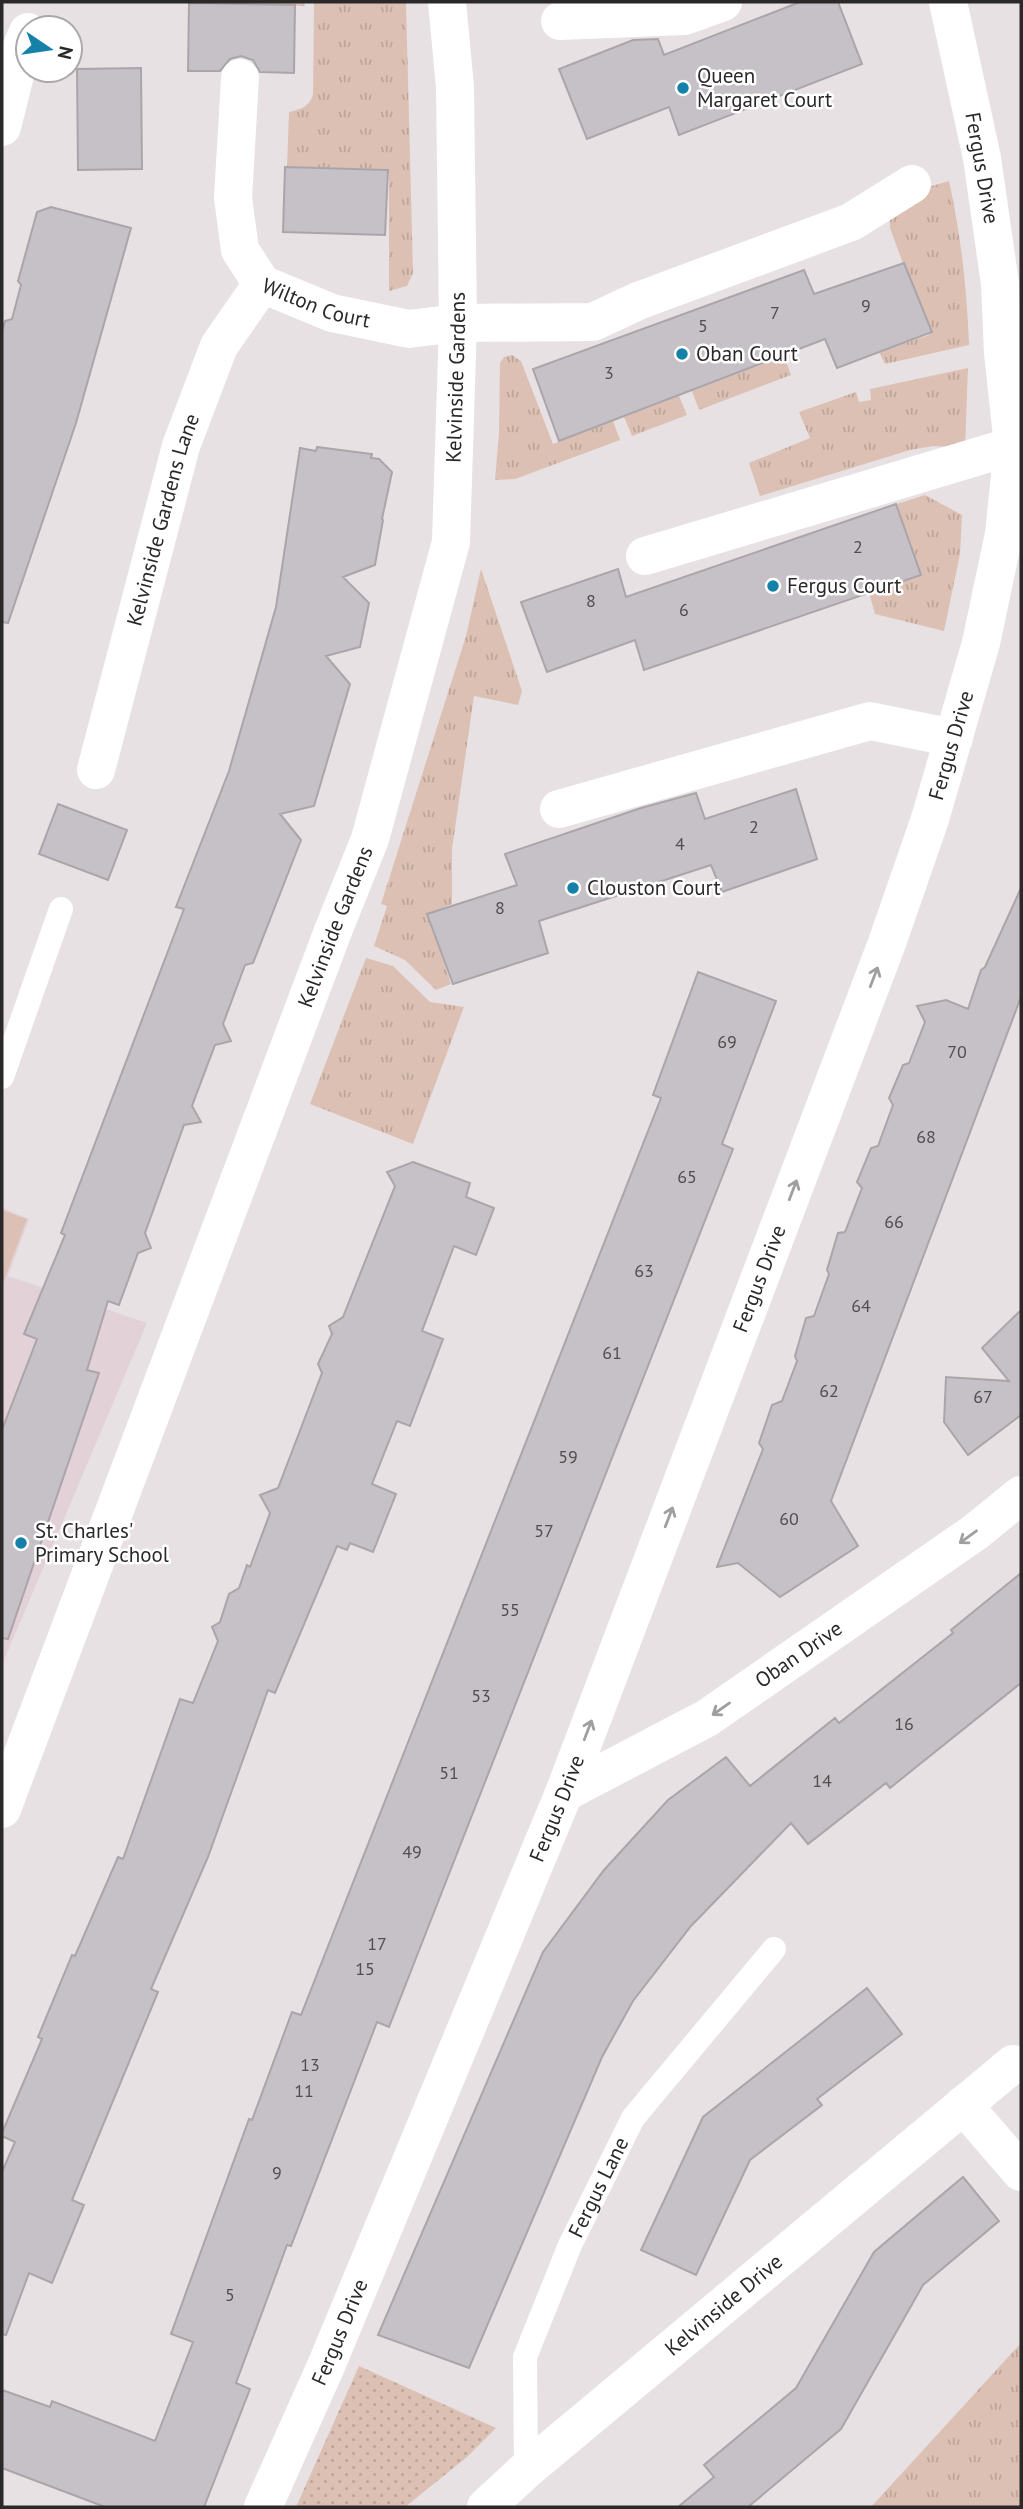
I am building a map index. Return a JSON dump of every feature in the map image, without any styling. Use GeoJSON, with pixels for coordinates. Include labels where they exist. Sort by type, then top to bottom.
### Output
{"type":"FeatureCollection","features":[{"type":"Feature","properties":{"kind":"street","name":"Kelvinside Gardens"},"geometry":{"type":"LineString","coordinates":[[2,1809],[370,839],[451,542],[458,323],[455,87],[447,2]]}},
{"type":"Feature","properties":{"kind":"street"},"geometry":{"type":"LineString","coordinates":[[560,21],[684,16],[723,2]]}},
{"type":"Feature","properties":{"kind":"street","name":"Fergus Drive"},"geometry":{"type":"LineString","coordinates":[[263,2507],[326,2366],[564,1793],[887,943],[930,819],[981,643],[1004,534],[1013,446],[1003,353],[1000,284],[982,158],[948,2]]}},
{"type":"Feature","properties":{"kind":"street","name":"Wilton Court"},"geometry":{"type":"LineString","coordinates":[[240,78],[233,198],[240,250],[262,284],[332,313],[409,329],[458,323]]}},
{"type":"Feature","properties":{"kind":"street"},"geometry":{"type":"LineString","coordinates":[[2,127],[14,79]]}},
{"type":"Feature","properties":{"kind":"street"},"geometry":{"type":"LineString","coordinates":[[458,323],[593,322],[638,301],[851,222],[912,184]]}},
{"type":"Feature","properties":{"kind":"street","name":"Kelvinside Gardens Lane"},"geometry":{"type":"LineString","coordinates":[[96,770],[181,446],[219,346],[262,284]]}},
{"type":"Feature","properties":{"kind":"street"},"geometry":{"type":"LineString","coordinates":[[645,556],[1013,446]]}},
{"type":"Feature","properties":{"kind":"street"},"geometry":{"type":"LineString","coordinates":[[559,808],[870,721],[954,738]]}},
{"type":"Feature","properties":{"kind":"street","name":"Oban Drive"},"geometry":{"type":"LineString","coordinates":[[564,1793],[707,1718],[974,1533],[1021,1494]]}},
{"type":"Feature","properties":{"kind":"street","name":"Kelvinside Drive"},"geometry":{"type":"LineString","coordinates":[[486,2507],[526,2470],[1013,2064]]}},
{"type":"Feature","properties":{"kind":"street"},"geometry":{"type":"LineString","coordinates":[[963,2105],[1021,2172]]}},
{"type":"Feature","properties":{"kind":"lane"},"geometry":{"type":"LineString","coordinates":[[2,1077],[61,909]]}},
{"type":"Feature","properties":{"kind":"lane","name":"Fergus Lane"},"geometry":{"type":"LineString","coordinates":[[526,2470],[525,2357],[570,2245],[634,2118],[774,1949]]}},
{"type":"Feature","properties":{"kind":"shaded area"},"geometry":{"type":"Polygon","coordinates":[[[2,1208],[29,1219],[8,1276],[147,1323],[2,1665],[2,1208]]]}},
{"type":"Feature","properties":{"kind":"green space"},"geometry":{"type":"Polygon","coordinates":[[[189,2],[304,2],[305,6],[189,2]]]}},
{"type":"Feature","properties":{"kind":"green space"},"geometry":{"type":"Polygon","coordinates":[[[314,2],[406,2],[413,273],[407,286],[389,291],[389,169],[287,167],[289,112],[304,107],[313,95],[314,2]]]}},
{"type":"Feature","properties":{"kind":"green space"},"geometry":{"type":"Polygon","coordinates":[[[949,181],[963,263],[969,345],[885,364],[879,352],[929,335],[890,228],[890,217],[908,193],[949,181]]]}},
{"type":"Feature","properties":{"kind":"green space"},"geometry":{"type":"Polygon","coordinates":[[[512,355],[521,361],[553,444],[613,421],[620,440],[515,479],[495,480],[500,363],[504,357],[512,355]]]}},
{"type":"Feature","properties":{"kind":"green space"},"geometry":{"type":"Polygon","coordinates":[[[784,356],[791,375],[699,410],[692,391],[784,356]]]}},
{"type":"Feature","properties":{"kind":"green space"},"geometry":{"type":"Polygon","coordinates":[[[968,368],[965,448],[933,446],[910,450],[760,496],[749,463],[810,438],[799,412],[856,392],[859,402],[871,400],[870,389],[968,368]]]}},
{"type":"Feature","properties":{"kind":"green space"},"geometry":{"type":"Polygon","coordinates":[[[679,396],[687,415],[632,436],[624,417],[679,396]]]}},
{"type":"Feature","properties":{"kind":"green space"},"geometry":{"type":"Polygon","coordinates":[[[925,495],[962,515],[960,554],[944,631],[875,614],[869,593],[921,575],[897,504],[925,495]]]}},
{"type":"Feature","properties":{"kind":"green space"},"geometry":{"type":"Polygon","coordinates":[[[481,569],[522,691],[518,705],[474,696],[452,849],[452,904],[428,914],[451,984],[436,990],[405,960],[374,946],[387,906],[381,904],[466,636],[481,569]]]}},
{"type":"Feature","properties":{"kind":"green space"},"geometry":{"type":"Polygon","coordinates":[[[366,958],[393,966],[430,1002],[464,1007],[413,1144],[310,1104],[366,958]]]}},
{"type":"Feature","properties":{"kind":"green space"},"geometry":{"type":"Polygon","coordinates":[[[2,1210],[27,1219],[2,1286],[2,1210]]]}},
{"type":"Feature","properties":{"kind":"green space"},"geometry":{"type":"Polygon","coordinates":[[[1021,2343],[1021,2507],[871,2507],[1021,2343]]]}},
{"type":"Feature","properties":{"kind":"green space"},"geometry":{"type":"Polygon","coordinates":[[[359,2366],[496,2428],[467,2457],[405,2507],[296,2507],[359,2366]]]}},
{"type":"Feature","properties":{"kind":"building","name":"Queen Margaret Court"},"geometry":{"type":"Polygon","coordinates":[[[800,2],[838,2],[862,64],[679,135],[669,107],[587,139],[559,69],[633,40],[658,39],[664,55],[800,2]]]}},
{"type":"Feature","properties":{"kind":"building"},"geometry":{"type":"Polygon","coordinates":[[[189,3],[295,5],[294,73],[260,72],[253,60],[241,56],[230,59],[220,71],[188,71],[189,3]]]}},
{"type":"Feature","properties":{"kind":"building"},"geometry":{"type":"Polygon","coordinates":[[[141,68],[142,169],[78,170],[77,84],[84,84],[84,69],[141,68]]]}},
{"type":"Feature","properties":{"kind":"building"},"geometry":{"type":"Polygon","coordinates":[[[285,167],[388,170],[385,235],[283,232],[285,167]]]}},
{"type":"Feature","properties":{"kind":"building"},"geometry":{"type":"Polygon","coordinates":[[[51,207],[131,228],[76,423],[8,623],[2,622],[2,332],[5,321],[12,319],[21,285],[18,281],[37,212],[51,207]]]}},
{"type":"Feature","properties":{"kind":"building","name":"Oban Court"},"geometry":{"type":"Polygon","coordinates":[[[904,263],[932,332],[837,368],[825,339],[559,441],[533,369],[804,270],[814,294],[904,263]]]}},
{"type":"Feature","properties":{"kind":"building"},"geometry":{"type":"Polygon","coordinates":[[[317,447],[372,454],[371,458],[379,459],[392,472],[375,565],[343,577],[369,603],[360,647],[326,656],[350,684],[314,806],[280,814],[301,840],[253,963],[245,965],[223,1024],[231,1041],[215,1045],[192,1106],[201,1122],[184,1125],[145,1233],[151,1248],[138,1253],[119,1305],[108,1301],[87,1370],[99,1373],[8,1639],[2,1638],[2,1430],[37,1339],[24,1334],[65,1235],[61,1233],[184,909],[176,907],[229,771],[276,607],[300,448],[316,451],[317,447]]]}},
{"type":"Feature","properties":{"kind":"building","name":"Fergus Court"},"geometry":{"type":"Polygon","coordinates":[[[896,504],[921,575],[644,670],[635,640],[547,672],[521,602],[618,569],[626,597],[896,504]]]}},
{"type":"Feature","properties":{"kind":"building","name":"Clouston Court"},"geometry":{"type":"Polygon","coordinates":[[[796,789],[817,859],[722,892],[711,865],[539,921],[548,953],[453,984],[427,914],[517,885],[505,854],[641,808],[696,793],[705,819],[796,789]]]}},
{"type":"Feature","properties":{"kind":"building"},"geometry":{"type":"Polygon","coordinates":[[[58,804],[127,830],[108,880],[39,854],[58,804]]]}},
{"type":"Feature","properties":{"kind":"building"},"geometry":{"type":"Polygon","coordinates":[[[1021,888],[1021,997],[831,1501],[858,1546],[780,1597],[738,1563],[717,1567],[763,1449],[759,1443],[772,1405],[782,1401],[797,1361],[795,1356],[806,1318],[814,1316],[829,1274],[827,1270],[838,1233],[845,1232],[862,1188],[857,1182],[871,1148],[878,1146],[893,1105],[889,1098],[903,1065],[909,1063],[925,1022],[917,1006],[946,1000],[968,1009],[981,970],[985,967],[1021,888]]]}},
{"type":"Feature","properties":{"kind":"building"},"geometry":{"type":"Polygon","coordinates":[[[698,972],[776,1001],[722,1144],[733,1149],[389,2027],[377,2022],[291,2246],[287,2245],[236,2383],[250,2389],[204,2507],[105,2507],[2,2468],[2,2390],[50,2407],[52,2401],[155,2441],[193,2342],[171,2334],[249,2119],[252,2120],[292,2012],[301,2015],[661,1098],[653,1095],[698,972]]]}},
{"type":"Feature","properties":{"kind":"building"},"geometry":{"type":"Polygon","coordinates":[[[413,1162],[470,1183],[466,1197],[494,1208],[476,1255],[454,1246],[422,1331],[443,1339],[410,1426],[397,1421],[372,1484],[396,1494],[373,1552],[350,1543],[347,1550],[337,1546],[275,1693],[268,1690],[208,1857],[151,1989],[158,1992],[72,2200],[84,2205],[52,2283],[29,2273],[6,2335],[2,2334],[2,2172],[15,2142],[2,2136],[2,2133],[42,2039],[38,2037],[72,1955],[75,1956],[118,1857],[123,1859],[180,1699],[193,1703],[218,1641],[212,1627],[220,1622],[229,1594],[239,1588],[247,1565],[250,1567],[270,1513],[260,1495],[278,1488],[322,1373],[318,1364],[332,1334],[329,1326],[343,1317],[395,1186],[387,1172],[413,1162]]]}},
{"type":"Feature","properties":{"kind":"building"},"geometry":{"type":"Polygon","coordinates":[[[1021,1310],[1021,1415],[968,1455],[944,1422],[946,1377],[1009,1381],[982,1348],[1021,1310]]]}},
{"type":"Feature","properties":{"kind":"building"},"geometry":{"type":"Polygon","coordinates":[[[1021,1573],[1021,1683],[890,1788],[886,1783],[808,1844],[791,1823],[691,1926],[633,2001],[602,2057],[469,2368],[378,2335],[543,1952],[604,1870],[668,1800],[726,1757],[750,1786],[835,1718],[839,1723],[953,1633],[951,1630],[1021,1573]]]}},
{"type":"Feature","properties":{"kind":"building"},"geometry":{"type":"Polygon","coordinates":[[[867,1988],[902,2034],[817,2099],[822,2105],[750,2160],[696,2275],[641,2250],[703,2117],[867,1988]]]}},
{"type":"Feature","properties":{"kind":"building"},"geometry":{"type":"Polygon","coordinates":[[[963,2177],[999,2221],[923,2285],[841,2429],[748,2507],[678,2507],[714,2477],[704,2465],[796,2388],[874,2252],[963,2177]]]}},
{"type":"Feature","properties":{"kind":"place","name":"Queen Margaret Court"},"geometry":{"type":"Point","coordinates":[683,88]}},
{"type":"Feature","properties":{"kind":"place","name":"Oban Court"},"geometry":{"type":"Point","coordinates":[682,354]}},
{"type":"Feature","properties":{"kind":"place","name":"Fergus Court"},"geometry":{"type":"Point","coordinates":[773,586]}},
{"type":"Feature","properties":{"kind":"place","name":"Clouston Court"},"geometry":{"type":"Point","coordinates":[573,888]}},
{"type":"Feature","properties":{"kind":"place","name":"St. Charles' Primary School"},"geometry":{"type":"Point","coordinates":[21,1543]}}]}
